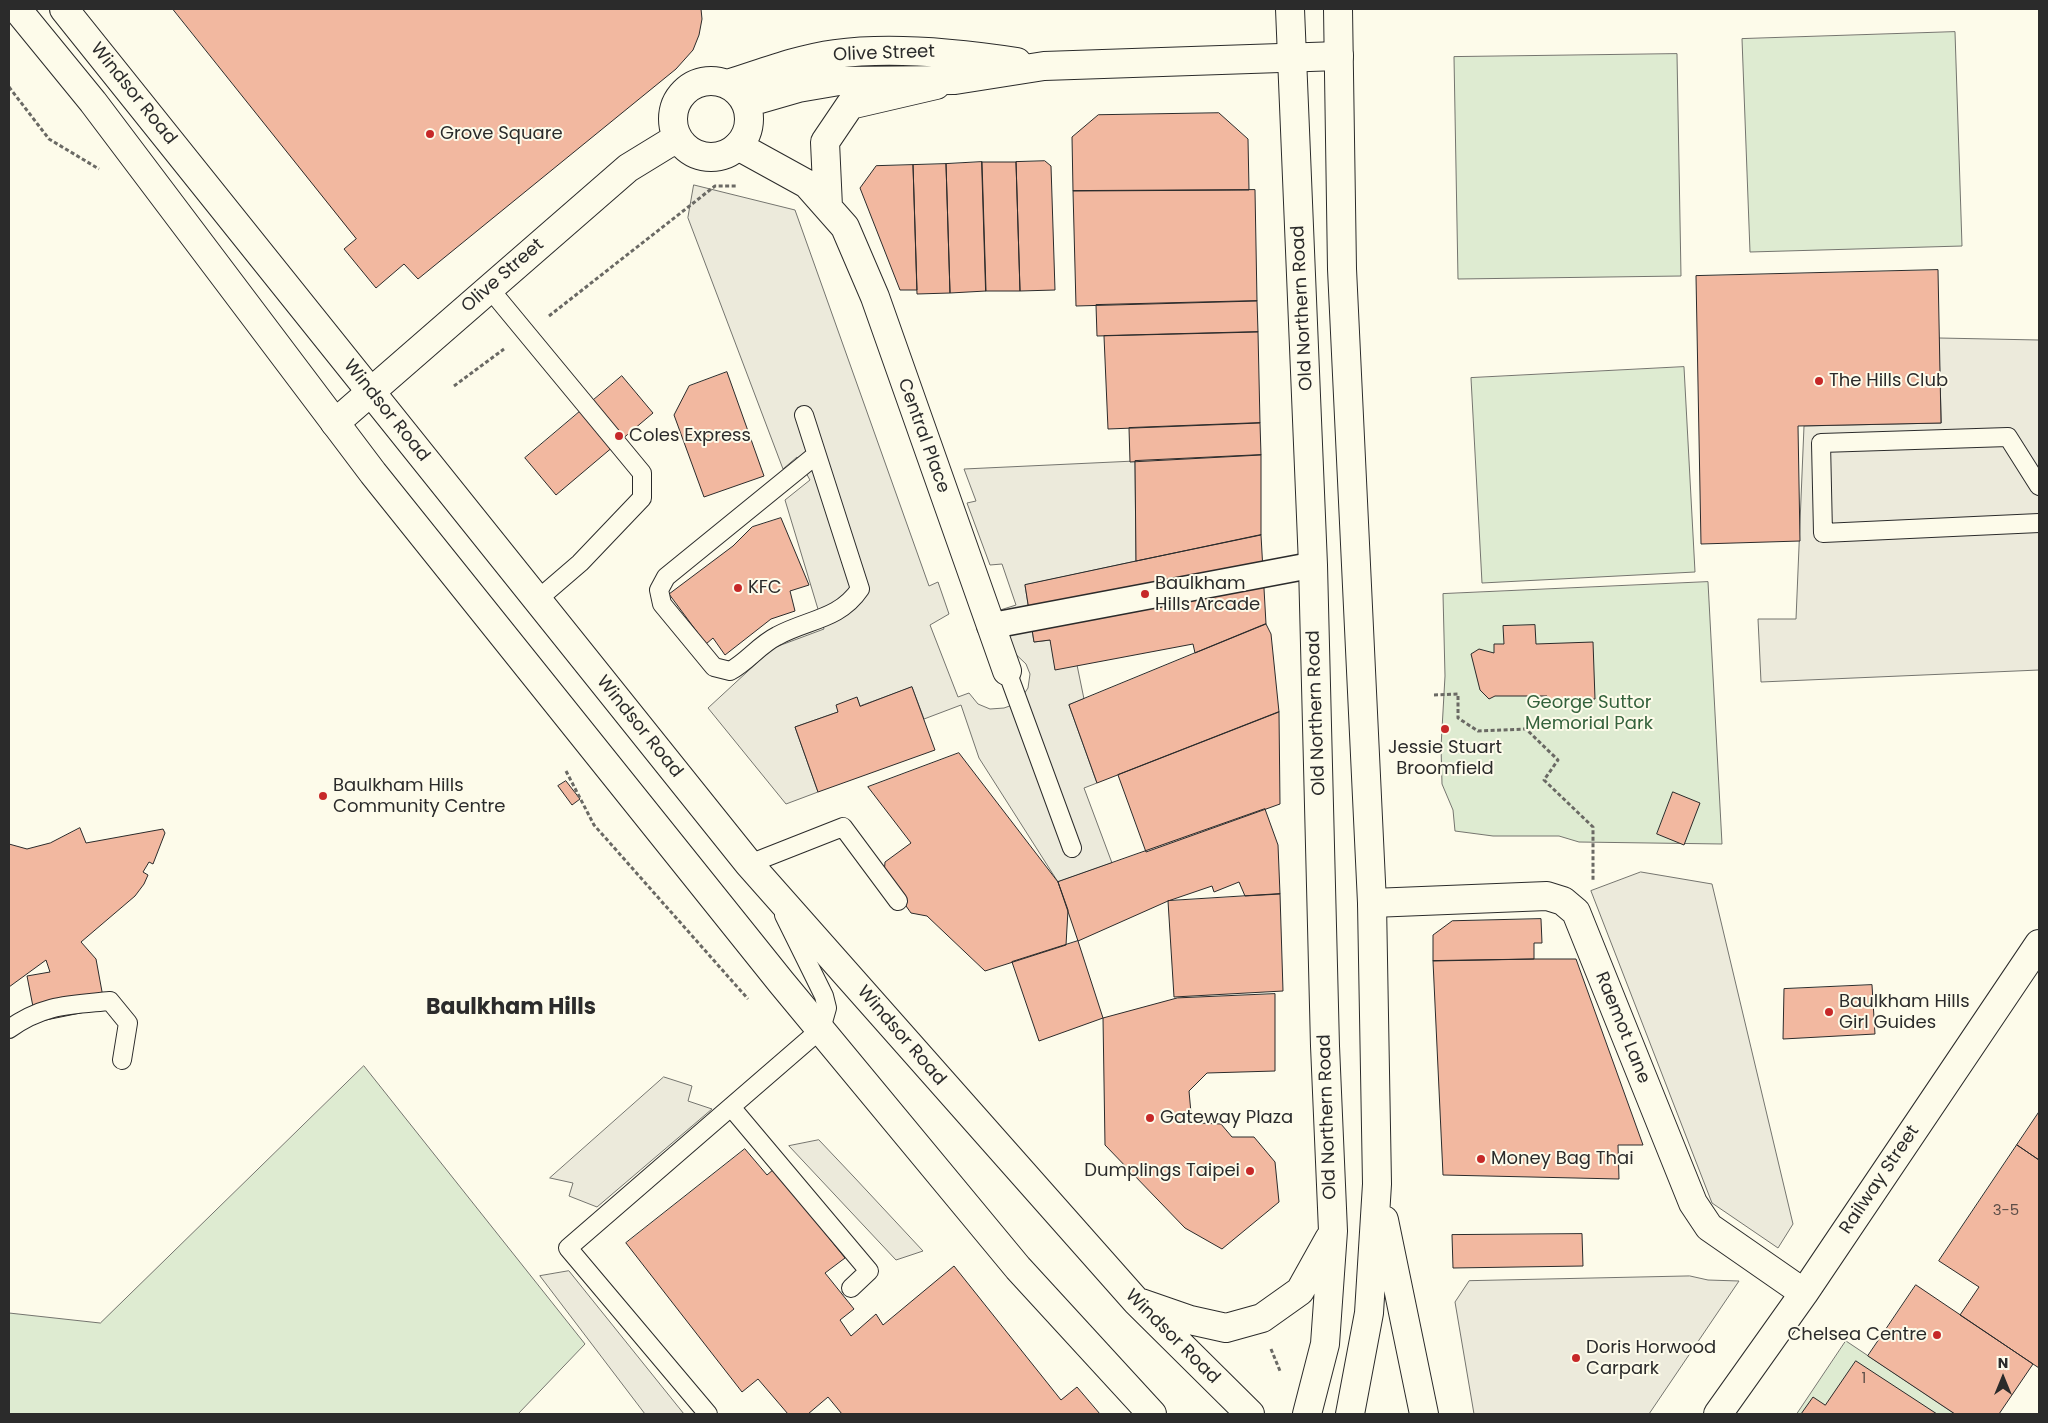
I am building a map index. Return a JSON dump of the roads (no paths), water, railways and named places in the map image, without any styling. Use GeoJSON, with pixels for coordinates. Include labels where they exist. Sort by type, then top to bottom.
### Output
{"type":"FeatureCollection","features":[{"type":"Feature","properties":{"kind":"main road","name":"Windsor Road"},"geometry":{"type":"LineString","coordinates":[[17,9],[93,102],[335,423],[781,982],[1018,1268],[1152,1414]]}},
{"type":"Feature","properties":{"kind":"main road","name":"Windsor Road"},"geometry":{"type":"LineString","coordinates":[[64,9],[749,864],[1136,1302],[1250,1414]]}},
{"type":"Feature","properties":{"kind":"main road","name":"Old Northern Road"},"geometry":{"type":"LineString","coordinates":[[1290,9],[1313,565],[1325,1046],[1333,1231],[1324,1344],[1308,1414]]}},
{"type":"Feature","properties":{"kind":"main road"},"geometry":{"type":"LineString","coordinates":[[1338,9],[1342,279],[1372,903],[1377,1184],[1369,1314],[1350,1414]]}},
{"type":"Feature","properties":{"kind":"main road","name":"Olive Street"},"geometry":{"type":"LineString","coordinates":[[737,94],[812,58],[858,52],[953,52],[1044,66]]}},
{"type":"Feature","properties":{"kind":"main road","name":"Olive Street"},"geometry":{"type":"LineString","coordinates":[[737,94],[798,88],[839,81],[955,80],[1044,66],[1292,56],[1339,56]]}},
{"type":"Feature","properties":{"kind":"main road"},"geometry":{"type":"LineString","coordinates":[[828,207],[825,142],[850,105],[955,80]]}},
{"type":"Feature","properties":{"kind":"main road"},"geometry":{"type":"LineString","coordinates":[[709,81],[737,94],[750,116],[748,129],[738,146],[724,156],[700,157],[688,151],[677,138],[672,119],[674,106],[690,86],[709,81]]}},
{"type":"Feature","properties":{"kind":"main road","name":"Olive Street"},"geometry":{"type":"LineString","coordinates":[[335,423],[628,168],[677,138]]}},
{"type":"Feature","properties":{"kind":"main road","name":"Central Place"},"geometry":{"type":"LineString","coordinates":[[738,146],[807,184],[845,227],[875,297],[1006,671]]}},
{"type":"Feature","properties":{"kind":"main road","name":"Raemot Lane"},"geometry":{"type":"LineString","coordinates":[[1372,903],[1547,896],[1563,901],[1576,912],[1693,1203],[1709,1227],[1804,1293]]}},
{"type":"Feature","properties":{"kind":"main road","name":"Railway Street"},"geometry":{"type":"LineString","coordinates":[[1718,1414],[1804,1293],[2039,944]]}},
{"type":"Feature","properties":{"kind":"main road"},"geometry":{"type":"LineString","coordinates":[[1377,1184],[1424,1414]]}},
{"type":"Feature","properties":{"kind":"main road"},"geometry":{"type":"LineString","coordinates":[[1136,1302],[1190,1320],[1226,1328],[1262,1318],[1300,1291],[1333,1231]]}},
{"type":"Feature","properties":{"kind":"street"},"geometry":{"type":"LineString","coordinates":[[990,626],[1313,565]]}},
{"type":"Feature","properties":{"kind":"lane"},"geometry":{"type":"LineString","coordinates":[[489,288],[642,473],[642,498],[580,563],[537,600]]}},
{"type":"Feature","properties":{"kind":"lane"},"geometry":{"type":"LineString","coordinates":[[804,415],[860,588],[852,601],[839,611],[776,636],[740,666],[730,671],[714,667],[662,604],[659,590],[666,577],[816,455]]}},
{"type":"Feature","properties":{"kind":"lane"},"geometry":{"type":"LineString","coordinates":[[2039,486],[2008,437],[1821,443],[1823,532],[2039,524]]}},
{"type":"Feature","properties":{"kind":"lane"},"geometry":{"type":"LineString","coordinates":[[1006,671],[1072,848]]}},
{"type":"Feature","properties":{"kind":"lane"},"geometry":{"type":"LineString","coordinates":[[708,1414],[568,1248],[821,1029],[827,1008],[824,996],[782,911],[749,864],[843,827],[898,901]]}},
{"type":"Feature","properties":{"kind":"lane"},"geometry":{"type":"LineString","coordinates":[[9,1029],[20,1021],[55,1006],[110,1001],[128,1023],[122,1060]]}},
{"type":"Feature","properties":{"kind":"lane"},"geometry":{"type":"LineString","coordinates":[[731,1107],[869,1271],[851,1288]]}},
{"type":"Feature","properties":{"kind":"place","name":"Grove Square"},"geometry":{"type":"Point","coordinates":[430,134]}},
{"type":"Feature","properties":{"kind":"place","name":"The Hills Club"},"geometry":{"type":"Point","coordinates":[1819,381]}},
{"type":"Feature","properties":{"kind":"place","name":"Coles Express"},"geometry":{"type":"Point","coordinates":[619,436]}},
{"type":"Feature","properties":{"kind":"place","name":"KFC"},"geometry":{"type":"Point","coordinates":[738,588]}},
{"type":"Feature","properties":{"kind":"place","name":"Baulkham Hills Arcade"},"geometry":{"type":"Point","coordinates":[1145,594]}},
{"type":"Feature","properties":{"kind":"place","name":"Jessie Stuart Broomfield"},"geometry":{"type":"Point","coordinates":[1445,729]}},
{"type":"Feature","properties":{"kind":"place","name":"Baulkham Hills Community Centre"},"geometry":{"type":"Point","coordinates":[323,796]}},
{"type":"Feature","properties":{"kind":"place","name":"Baulkham Hills Girl Guides"},"geometry":{"type":"Point","coordinates":[1829,1012]}},
{"type":"Feature","properties":{"kind":"place","name":"Gateway Plaza"},"geometry":{"type":"Point","coordinates":[1150,1118]}},
{"type":"Feature","properties":{"kind":"place","name":"Money Bag Thai"},"geometry":{"type":"Point","coordinates":[1481,1159]}},
{"type":"Feature","properties":{"kind":"place","name":"Dumplings Taipei"},"geometry":{"type":"Point","coordinates":[1250,1171]}},
{"type":"Feature","properties":{"kind":"place","name":"Chelsea Centre"},"geometry":{"type":"Point","coordinates":[1937,1335]}},
{"type":"Feature","properties":{"kind":"place","name":"Doris Horwood Carpark"},"geometry":{"type":"Point","coordinates":[1576,1358]}},
{"type":"Feature","properties":{"kind":"district","name":"Baulkham Hills"},"geometry":{"type":"Point","coordinates":[511,1008]}},
{"type":"Feature","properties":{"kind":"park label","name":"George Suttor Memorial Park"},"geometry":{"type":"Point","coordinates":[1589,713]}}]}
